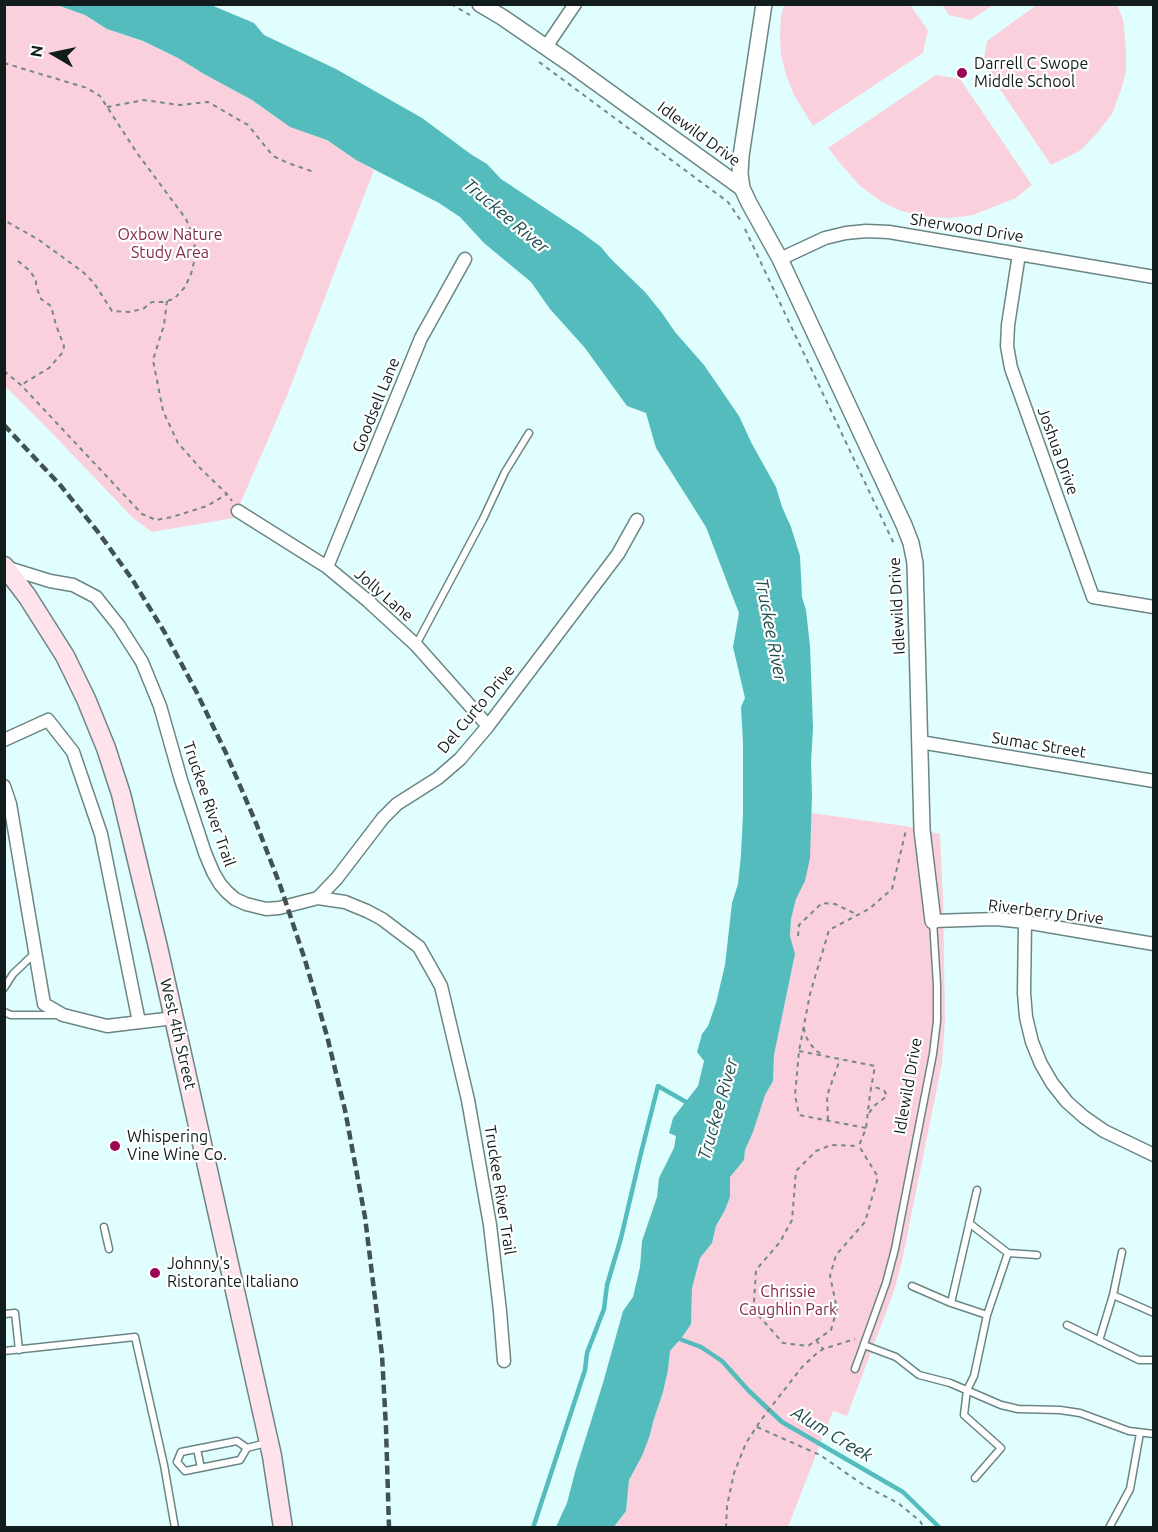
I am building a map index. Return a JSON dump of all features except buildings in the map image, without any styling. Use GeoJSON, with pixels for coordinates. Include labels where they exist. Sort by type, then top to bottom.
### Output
{"type":"FeatureCollection","features":[{"type":"Feature","properties":{"kind":"main road","name":"West 4th Street"},"geometry":{"type":"LineString","coordinates":[[5,567],[27,596],[65,656],[106,748],[121,794],[174,1018],[269,1443],[283,1527]]}},
{"type":"Feature","properties":{"kind":"street"},"geometry":{"type":"LineString","coordinates":[[546,47],[575,4]]}},
{"type":"Feature","properties":{"kind":"street"},"geometry":{"type":"LineString","coordinates":[[742,188],[741,156],[764,4]]}},
{"type":"Feature","properties":{"kind":"street","name":"Idlewild Drive"},"geometry":{"type":"LineString","coordinates":[[475,10],[546,47],[742,188],[780,260],[911,543],[915,563],[922,830],[933,921]]}},
{"type":"Feature","properties":{"kind":"street","name":"Sherwood Drive"},"geometry":{"type":"LineString","coordinates":[[780,260],[825,238],[866,231],[889,232],[1154,277]]}},
{"type":"Feature","properties":{"kind":"street","name":"Joshua Drive"},"geometry":{"type":"LineString","coordinates":[[1019,254],[1008,325],[1007,346],[1011,368],[1093,597],[1154,607]]}},
{"type":"Feature","properties":{"kind":"street","name":"Goodsell Lane"},"geometry":{"type":"LineString","coordinates":[[327,567],[421,338],[465,259]]}},
{"type":"Feature","properties":{"kind":"street","name":"Jolly Lane"},"geometry":{"type":"LineString","coordinates":[[238,511],[327,567],[368,601],[416,645],[488,726]]}},
{"type":"Feature","properties":{"kind":"street","name":"Del Curto Drive"},"geometry":{"type":"LineString","coordinates":[[318,898],[337,878],[383,818],[397,804],[438,778],[460,759],[488,726],[618,554],[637,520]]}},
{"type":"Feature","properties":{"kind":"street","name":"Truckee River Trail"},"geometry":{"type":"LineString","coordinates":[[5,567],[50,581],[73,585],[96,597],[119,626],[142,662],[160,706],[205,853],[213,872],[227,892],[246,904],[266,909],[318,898],[355,906],[382,919],[419,947],[441,986],[468,1100],[490,1225],[504,1361]]}},
{"type":"Feature","properties":{"kind":"street"},"geometry":{"type":"LineString","coordinates":[[4,740],[48,720],[74,752],[102,834],[139,1022]]}},
{"type":"Feature","properties":{"kind":"street","name":"Sumac Street"},"geometry":{"type":"LineString","coordinates":[[920,742],[1154,781]]}},
{"type":"Feature","properties":{"kind":"street"},"geometry":{"type":"LineString","coordinates":[[4,786],[10,804],[44,1004],[63,1015],[107,1026],[174,1018]]}},
{"type":"Feature","properties":{"kind":"street","name":"Riverberry Drive"},"geometry":{"type":"LineString","coordinates":[[933,921],[1025,922],[1154,944]]}},
{"type":"Feature","properties":{"kind":"street"},"geometry":{"type":"LineString","coordinates":[[1025,922],[1026,1017],[1032,1042],[1041,1064],[1067,1102],[1084,1118],[1104,1131],[1154,1155]]}},
{"type":"Feature","properties":{"kind":"lane"},"geometry":{"type":"LineString","coordinates":[[416,645],[483,519],[505,472],[529,433]]}},
{"type":"Feature","properties":{"kind":"lane","name":"Idlewild Drive"},"geometry":{"type":"LineString","coordinates":[[855,1369],[886,1283],[933,1054],[937,1021],[937,985],[933,921]]}},
{"type":"Feature","properties":{"kind":"lane"},"geometry":{"type":"LineString","coordinates":[[4,988],[13,974],[35,953]]}},
{"type":"Feature","properties":{"kind":"lane"},"geometry":{"type":"LineString","coordinates":[[4,1012],[11,1015],[63,1015]]}},
{"type":"Feature","properties":{"kind":"lane"},"geometry":{"type":"LineString","coordinates":[[951,1303],[977,1190]]}},
{"type":"Feature","properties":{"kind":"lane"},"geometry":{"type":"LineString","coordinates":[[969,1223],[1008,1253],[1037,1255]]}},
{"type":"Feature","properties":{"kind":"lane"},"geometry":{"type":"LineString","coordinates":[[104,1227],[109,1250]]}},
{"type":"Feature","properties":{"kind":"lane"},"geometry":{"type":"LineString","coordinates":[[1099,1341],[1113,1295],[1122,1252]]}},
{"type":"Feature","properties":{"kind":"lane"},"geometry":{"type":"LineString","coordinates":[[975,1478],[1001,1448],[964,1415],[967,1390],[974,1376],[987,1316],[1008,1253]]}},
{"type":"Feature","properties":{"kind":"lane"},"geometry":{"type":"LineString","coordinates":[[912,1286],[987,1316]]}},
{"type":"Feature","properties":{"kind":"lane"},"geometry":{"type":"LineString","coordinates":[[1113,1295],[1154,1313]]}},
{"type":"Feature","properties":{"kind":"lane"},"geometry":{"type":"LineString","coordinates":[[4,1314],[15,1313],[19,1350]]}},
{"type":"Feature","properties":{"kind":"lane"},"geometry":{"type":"LineString","coordinates":[[1067,1325],[1139,1360],[1154,1360]]}},
{"type":"Feature","properties":{"kind":"lane"},"geometry":{"type":"LineString","coordinates":[[4,1352],[135,1337],[164,1465],[174,1527]]}},
{"type":"Feature","properties":{"kind":"lane"},"geometry":{"type":"LineString","coordinates":[[864,1345],[896,1357],[919,1375],[950,1383],[1001,1405],[1018,1409],[1080,1413],[1129,1431],[1154,1434]]}},
{"type":"Feature","properties":{"kind":"lane"},"geometry":{"type":"LineString","coordinates":[[1108,1527],[1130,1489],[1140,1433]]}},
{"type":"Feature","properties":{"kind":"lane"},"geometry":{"type":"LineString","coordinates":[[177,1462],[182,1452],[237,1441],[247,1448]]}},
{"type":"Feature","properties":{"kind":"lane"},"geometry":{"type":"LineString","coordinates":[[177,1462],[185,1471],[240,1460],[247,1448],[269,1443]]}},
{"type":"Feature","properties":{"kind":"lane"},"geometry":{"type":"LineString","coordinates":[[197,1449],[201,1468]]}},
{"type":"Feature","properties":{"kind":"lane"},"geometry":{"type":"LineString","coordinates":[[164,1465],[177,1462]]}},
{"type":"Feature","properties":{"kind":"path"},"geometry":{"type":"LineString","coordinates":[[452,4],[475,10]]}},
{"type":"Feature","properties":{"kind":"path"},"geometry":{"type":"LineString","coordinates":[[537,60],[728,202],[743,224],[897,550],[900,575]]}},
{"type":"Feature","properties":{"kind":"path"},"geometry":{"type":"LineString","coordinates":[[4,63],[87,88],[100,96],[137,153],[186,219],[193,236],[196,254],[185,287],[174,299],[152,302],[143,309],[129,312],[112,311],[94,283],[83,272],[39,240],[4,220]]}},
{"type":"Feature","properties":{"kind":"path"},"geometry":{"type":"LineString","coordinates":[[107,107],[144,100],[179,105],[208,102],[248,125],[273,156],[314,172]]}},
{"type":"Feature","properties":{"kind":"path"},"geometry":{"type":"LineString","coordinates":[[18,261],[30,271],[36,280],[41,299],[51,306],[64,346],[63,352],[49,368],[21,385]]}},
{"type":"Feature","properties":{"kind":"path"},"geometry":{"type":"LineString","coordinates":[[167,301],[164,325],[153,360],[163,411],[178,443],[227,494],[238,511]]}},
{"type":"Feature","properties":{"kind":"path"},"geometry":{"type":"LineString","coordinates":[[4,371],[21,385],[142,514],[156,520],[172,517],[207,506],[227,494]]}},
{"type":"Feature","properties":{"kind":"path"},"geometry":{"type":"LineString","coordinates":[[866,1128],[799,1115],[795,1095],[799,1051],[810,994],[829,930],[869,909],[892,889],[907,826]]}},
{"type":"Feature","properties":{"kind":"path"},"geometry":{"type":"LineString","coordinates":[[798,936],[799,925],[822,903],[835,904],[858,915]]}},
{"type":"Feature","properties":{"kind":"path"},"geometry":{"type":"LineString","coordinates":[[804,1025],[805,1035],[809,1042],[816,1051],[825,1056]]}},
{"type":"Feature","properties":{"kind":"path"},"geometry":{"type":"LineString","coordinates":[[799,1051],[875,1066],[866,1128],[859,1146]]}},
{"type":"Feature","properties":{"kind":"path"},"geometry":{"type":"LineString","coordinates":[[828,1121],[829,1088],[840,1059]]}},
{"type":"Feature","properties":{"kind":"path"},"geometry":{"type":"LineString","coordinates":[[868,1114],[887,1096],[884,1090],[871,1086]]}},
{"type":"Feature","properties":{"kind":"path"},"geometry":{"type":"LineString","coordinates":[[831,1145],[859,1146],[878,1177],[865,1222],[836,1255],[830,1276],[837,1309],[831,1330],[808,1346],[783,1343],[759,1317],[754,1302],[756,1270],[780,1242],[792,1220],[796,1171],[816,1151],[831,1145]]}},
{"type":"Feature","properties":{"kind":"path"},"geometry":{"type":"LineString","coordinates":[[726,1527],[727,1506],[734,1473],[746,1443],[761,1420],[802,1367],[823,1349],[866,1335]]}},
{"type":"Feature","properties":{"kind":"path"},"geometry":{"type":"LineString","coordinates":[[816,1340],[823,1349]]}},
{"type":"Feature","properties":{"kind":"path"},"geometry":{"type":"LineString","coordinates":[[757,1427],[820,1455],[865,1486],[898,1503],[924,1527]]}},
{"type":"Feature","properties":{"kind":"green space"},"geometry":{"type":"Polygon","coordinates":[[[1038,4],[1117,5],[1123,19],[1126,49],[1126,71],[1112,114],[1081,150],[1051,165],[983,64],[987,41],[1038,4]]]}},
{"type":"Feature","properties":{"kind":"green space","name":"Oxbow Nature Study Area"},"geometry":{"type":"Polygon","coordinates":[[[4,5],[57,5],[85,15],[107,29],[142,41],[178,58],[252,100],[290,127],[327,140],[374,170],[286,398],[234,518],[152,532],[133,518],[5,386],[4,5]]]}},
{"type":"Feature","properties":{"kind":"green space"},"geometry":{"type":"Polygon","coordinates":[[[784,5],[910,5],[928,30],[923,53],[813,126],[794,95],[781,55],[781,16],[784,5]]]}},
{"type":"Feature","properties":{"kind":"green space"},"geometry":{"type":"Polygon","coordinates":[[[942,5],[993,5],[971,20],[949,15],[942,5]]]}},
{"type":"Feature","properties":{"kind":"green space"},"geometry":{"type":"Polygon","coordinates":[[[936,75],[960,79],[1032,185],[1016,198],[973,215],[951,218],[929,217],[901,211],[882,202],[860,186],[828,148],[936,75]]]}},
{"type":"Feature","properties":{"kind":"green space","name":"Chrissie Caughlin Park"},"geometry":{"type":"Polygon","coordinates":[[[811,813],[905,826],[940,834],[945,1020],[942,1063],[894,1291],[847,1416],[833,1411],[788,1527],[614,1528],[626,1511],[629,1480],[650,1435],[663,1392],[670,1351],[691,1324],[692,1288],[700,1258],[712,1243],[716,1226],[730,1197],[730,1177],[744,1160],[745,1150],[765,1095],[773,1081],[774,1055],[795,954],[790,936],[791,919],[796,899],[805,881],[811,813]]]}},
{"type":"Feature","properties":{"kind":"water","name":"Truckee River"},"geometry":{"type":"Polygon","coordinates":[[[57,5],[211,5],[254,23],[264,35],[336,69],[422,118],[487,164],[501,179],[601,247],[645,292],[675,332],[704,365],[739,416],[776,487],[791,527],[800,556],[802,597],[806,610],[810,646],[813,728],[810,858],[805,881],[796,899],[791,919],[790,936],[795,954],[774,1055],[773,1081],[765,1095],[745,1150],[744,1160],[730,1177],[730,1197],[716,1226],[712,1243],[700,1258],[692,1288],[691,1324],[670,1351],[663,1392],[650,1435],[629,1480],[626,1511],[614,1527],[556,1527],[567,1503],[623,1311],[633,1297],[640,1267],[642,1241],[657,1197],[659,1178],[674,1148],[676,1136],[669,1133],[673,1118],[698,1086],[704,1061],[697,1052],[702,1034],[708,1026],[716,1003],[725,965],[732,903],[738,884],[743,813],[741,707],[745,698],[733,647],[739,613],[706,527],[656,448],[646,413],[627,406],[585,348],[550,309],[531,282],[484,243],[460,217],[439,203],[356,160],[327,140],[290,127],[252,100],[178,58],[143,41],[107,29],[85,15],[57,5]]]}},
{"type":"Feature","properties":{"kind":"waterway"},"geometry":{"type":"LineString","coordinates":[[533,1528],[585,1370],[587,1353],[604,1309],[607,1285],[621,1238],[658,1086],[686,1102]]}},
{"type":"Feature","properties":{"kind":"waterway","name":"Alum Creek"},"geometry":{"type":"LineString","coordinates":[[677,1338],[701,1347],[722,1361],[782,1422],[903,1492],[940,1528]]}},
{"type":"Feature","properties":{"kind":"railway"},"geometry":{"type":"LineString","coordinates":[[4,425],[61,486],[98,532],[132,579],[165,633],[226,753],[280,885],[327,1036],[345,1110],[365,1217],[382,1355],[389,1528]]}},
{"type":"Feature","properties":{"kind":"place","name":"Darrell C Swope Middle School"},"geometry":{"type":"Point","coordinates":[962,73]}},
{"type":"Feature","properties":{"kind":"place","name":"Whispering Vine Wine Co."},"geometry":{"type":"Point","coordinates":[115,1146]}},
{"type":"Feature","properties":{"kind":"place","name":"Johnny's Ristorante Italiano"},"geometry":{"type":"Point","coordinates":[155,1273]}}]}
